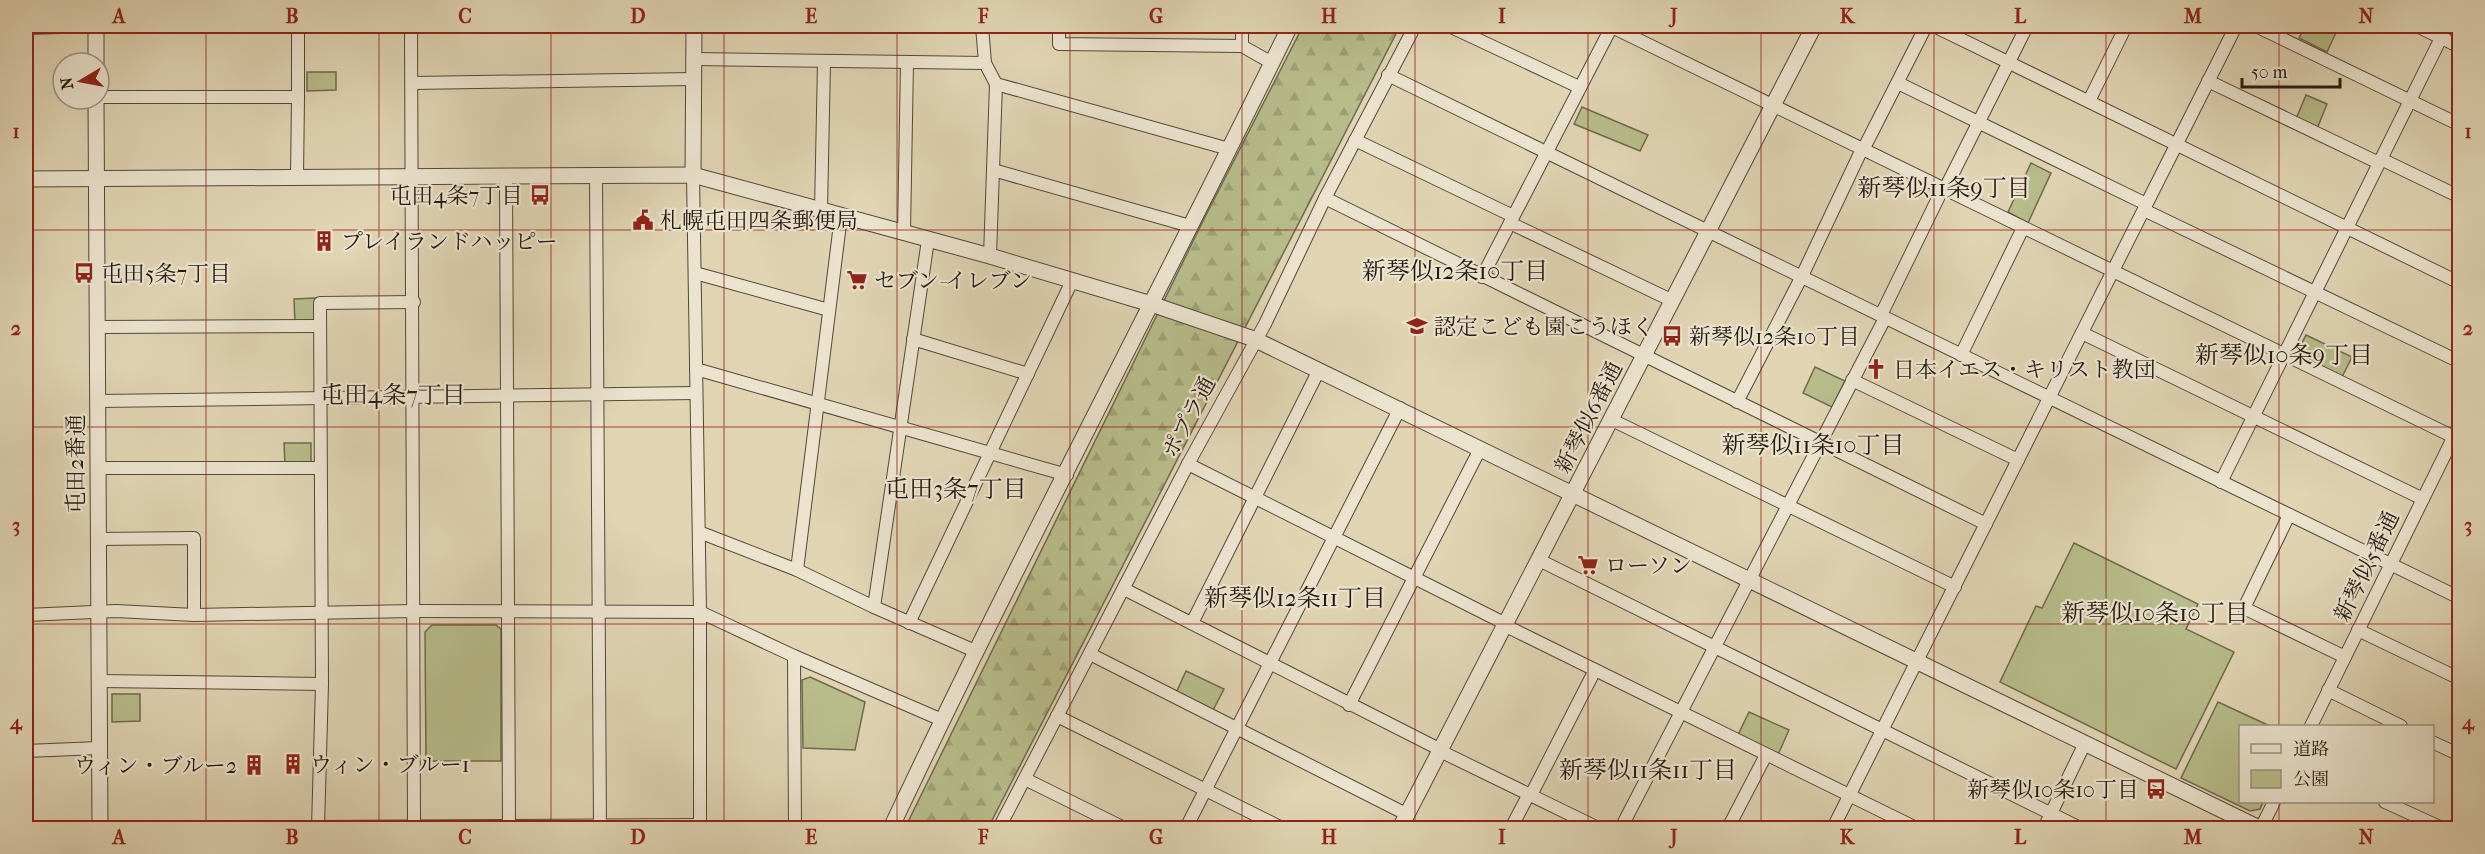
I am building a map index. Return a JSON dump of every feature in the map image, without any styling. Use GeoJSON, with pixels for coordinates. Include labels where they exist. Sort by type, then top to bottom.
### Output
{"type":"FeatureCollection","features":[{"type":"Feature","properties":{"kind":"street"},"geometry":{"type":"LineString","coordinates":[[26,28],[96,26],[96,51]]}},
{"type":"Feature","properties":{"kind":"street"},"geometry":{"type":"LineString","coordinates":[[297,177],[298,26]]}},
{"type":"Feature","properties":{"kind":"street"},"geometry":{"type":"LineString","coordinates":[[411,26],[414,302],[414,827]]}},
{"type":"Feature","properties":{"kind":"street"},"geometry":{"type":"LineString","coordinates":[[414,302],[320,303],[319,468],[322,684],[318,828],[700,827],[700,612],[693,175],[694,26]]}},
{"type":"Feature","properties":{"kind":"street"},"geometry":{"type":"LineString","coordinates":[[982,26],[985,63],[996,84],[990,256]]}},
{"type":"Feature","properties":{"kind":"street"},"geometry":{"type":"LineString","coordinates":[[1059,26],[1059,44],[1242,46],[1272,63]]}},
{"type":"Feature","properties":{"kind":"street"},"geometry":{"type":"LineString","coordinates":[[1242,26],[1242,46]]}},
{"type":"Feature","properties":{"kind":"street"},"geometry":{"type":"LineString","coordinates":[[891,828],[975,651],[1067,475],[1290,26]]}},
{"type":"Feature","properties":{"kind":"street","name":"ポプラ通"},"geometry":{"type":"LineString","coordinates":[[999,828],[1188,464],[1254,339],[1265,324],[1325,198],[1414,26]]}},
{"type":"Feature","properties":{"kind":"street"},"geometry":{"type":"LineString","coordinates":[[1449,26],[1579,87]]}},
{"type":"Feature","properties":{"kind":"street"},"geometry":{"type":"LineString","coordinates":[[1482,277],[1611,26],[2456,439]]}},
{"type":"Feature","properties":{"kind":"street","name":"新琴似6番通"},"geometry":{"type":"LineString","coordinates":[[1404,822],[1814,26]]}},
{"type":"Feature","properties":{"kind":"street"},"geometry":{"type":"LineString","coordinates":[[1737,402],[1926,26]]}},
{"type":"Feature","properties":{"kind":"street"},"geometry":{"type":"LineString","coordinates":[[1934,26],[2460,283]]}},
{"type":"Feature","properties":{"kind":"street"},"geometry":{"type":"LineString","coordinates":[[1621,828],[1821,443],[1944,188],[2027,26]]}},
{"type":"Feature","properties":{"kind":"street"},"geometry":{"type":"LineString","coordinates":[[2089,101],[2126,26]]}},
{"type":"Feature","properties":{"kind":"street"},"geometry":{"type":"LineString","coordinates":[[1833,828],[2236,26]]}},
{"type":"Feature","properties":{"kind":"street"},"geometry":{"type":"LineString","coordinates":[[2256,26],[2460,125]]}},
{"type":"Feature","properties":{"kind":"street"},"geometry":{"type":"LineString","coordinates":[[2416,26],[2460,47]]}},
{"type":"Feature","properties":{"kind":"street"},"geometry":{"type":"LineString","coordinates":[[2221,482],[2447,26]]}},
{"type":"Feature","properties":{"kind":"street"},"geometry":{"type":"LineString","coordinates":[[694,60],[985,63]]}},
{"type":"Feature","properties":{"kind":"street"},"geometry":{"type":"LineString","coordinates":[[821,210],[824,62]]}},
{"type":"Feature","properties":{"kind":"street"},"geometry":{"type":"LineString","coordinates":[[904,232],[907,63]]}},
{"type":"Feature","properties":{"kind":"street"},"geometry":{"type":"LineString","coordinates":[[1388,75],[2460,598]]}},
{"type":"Feature","properties":{"kind":"street"},"geometry":{"type":"LineString","coordinates":[[412,83],[694,79]]}},
{"type":"Feature","properties":{"kind":"street"},"geometry":{"type":"LineString","coordinates":[[2208,81],[2460,197]]}},
{"type":"Feature","properties":{"kind":"street"},"geometry":{"type":"LineString","coordinates":[[1898,83],[2316,293],[2460,362]]}},
{"type":"Feature","properties":{"kind":"street"},"geometry":{"type":"LineString","coordinates":[[996,84],[1229,149]]}},
{"type":"Feature","properties":{"kind":"street"},"geometry":{"type":"LineString","coordinates":[[111,98],[298,97]]}},
{"type":"Feature","properties":{"kind":"street","name":"屯田2番通"},"geometry":{"type":"LineString","coordinates":[[98,111],[100,828]]}},
{"type":"Feature","properties":{"kind":"street"},"geometry":{"type":"LineString","coordinates":[[1355,141],[1672,301]]}},
{"type":"Feature","properties":{"kind":"street"},"geometry":{"type":"LineString","coordinates":[[993,170],[1190,226]]}},
{"type":"Feature","properties":{"kind":"street"},"geometry":{"type":"LineString","coordinates":[[26,179],[693,175],[904,232],[1151,304],[1254,339],[2260,828],[2273,803]]}},
{"type":"Feature","properties":{"kind":"street"},"geometry":{"type":"LineString","coordinates":[[506,176],[509,827]]}},
{"type":"Feature","properties":{"kind":"street"},"geometry":{"type":"LineString","coordinates":[[596,176],[600,827]]}},
{"type":"Feature","properties":{"kind":"street"},"geometry":{"type":"LineString","coordinates":[[1325,198],[1986,524]]}},
{"type":"Feature","properties":{"kind":"street"},"geometry":{"type":"LineString","coordinates":[[797,570],[841,216]]}},
{"type":"Feature","properties":{"kind":"street"},"geometry":{"type":"LineString","coordinates":[[1961,354],[2023,228]]}},
{"type":"Feature","properties":{"kind":"street"},"geometry":{"type":"LineString","coordinates":[[874,607],[928,240]]}},
{"type":"Feature","properties":{"kind":"street"},"geometry":{"type":"LineString","coordinates":[[695,273],[829,310]]}},
{"type":"Feature","properties":{"kind":"street"},"geometry":{"type":"LineString","coordinates":[[909,623],[1072,281]]}},
{"type":"Feature","properties":{"kind":"street"},"geometry":{"type":"LineString","coordinates":[[98,327],[320,326]]}},
{"type":"Feature","properties":{"kind":"street"},"geometry":{"type":"LineString","coordinates":[[2082,333],[2423,499]]}},
{"type":"Feature","properties":{"kind":"street"},"geometry":{"type":"LineString","coordinates":[[913,339],[1028,374]]}},
{"type":"Feature","properties":{"kind":"street"},"geometry":{"type":"LineString","coordinates":[[696,369],[1067,475]]}},
{"type":"Feature","properties":{"kind":"street"},"geometry":{"type":"LineString","coordinates":[[1192,624],[1319,370]]}},
{"type":"Feature","properties":{"kind":"street"},"geometry":{"type":"LineString","coordinates":[[1852,380],[2018,460]]}},
{"type":"Feature","properties":{"kind":"street"},"geometry":{"type":"LineString","coordinates":[[98,400],[696,393]]}},
{"type":"Feature","properties":{"kind":"street"},"geometry":{"type":"LineString","coordinates":[[1186,828],[1272,664],[1400,408]]}},
{"type":"Feature","properties":{"kind":"street"},"geometry":{"type":"LineString","coordinates":[[1612,420],[1955,586]]}},
{"type":"Feature","properties":{"kind":"street","name":"新琴似5番通"},"geometry":{"type":"LineString","coordinates":[[2311,725],[2390,564],[2456,439],[2460,424]]}},
{"type":"Feature","properties":{"kind":"street"},"geometry":{"type":"LineString","coordinates":[[1349,705],[1480,449]]}},
{"type":"Feature","properties":{"kind":"street"},"geometry":{"type":"LineString","coordinates":[[1188,464],[1595,670],[1916,828]]}},
{"type":"Feature","properties":{"kind":"street"},"geometry":{"type":"LineString","coordinates":[[98,468],[319,468]]}},
{"type":"Feature","properties":{"kind":"street"},"geometry":{"type":"LineString","coordinates":[[2289,515],[2244,608],[2345,657]]}},
{"type":"Feature","properties":{"kind":"street"},"geometry":{"type":"LineString","coordinates":[[699,532],[797,570],[909,623],[975,651]]}},
{"type":"Feature","properties":{"kind":"street"},"geometry":{"type":"LineString","coordinates":[[98,539],[194,538],[194,615]]}},
{"type":"Feature","properties":{"kind":"street"},"geometry":{"type":"LineString","coordinates":[[1539,560],[2080,828]]}},
{"type":"Feature","properties":{"kind":"street"},"geometry":{"type":"LineString","coordinates":[[1124,589],[1349,705],[1598,828]]}},
{"type":"Feature","properties":{"kind":"street"},"geometry":{"type":"LineString","coordinates":[[26,615],[600,610],[700,612],[794,656],[942,720]]}},
{"type":"Feature","properties":{"kind":"street"},"geometry":{"type":"LineString","coordinates":[[2358,630],[2460,679]]}},
{"type":"Feature","properties":{"kind":"street"},"geometry":{"type":"LineString","coordinates":[[1090,654],[1237,728],[1404,822]]}},
{"type":"Feature","properties":{"kind":"street"},"geometry":{"type":"LineString","coordinates":[[794,656],[795,828]]}},
{"type":"Feature","properties":{"kind":"street"},"geometry":{"type":"LineString","coordinates":[[1511,828],[1595,670]]}},
{"type":"Feature","properties":{"kind":"street"},"geometry":{"type":"LineString","coordinates":[[99,681],[322,684]]}},
{"type":"Feature","properties":{"kind":"street"},"geometry":{"type":"LineString","coordinates":[[2328,690],[2399,725]]}},
{"type":"Feature","properties":{"kind":"street"},"geometry":{"type":"LineString","coordinates":[[1057,716],[1282,828]]}},
{"type":"Feature","properties":{"kind":"street"},"geometry":{"type":"LineString","coordinates":[[2434,742],[2460,755]]}},
{"type":"Feature","properties":{"kind":"street"},"geometry":{"type":"LineString","coordinates":[[2044,828],[2085,743]]}},
{"type":"Feature","properties":{"kind":"street"},"geometry":{"type":"LineString","coordinates":[[26,752],[99,748]]}},
{"type":"Feature","properties":{"kind":"street"},"geometry":{"type":"LineString","coordinates":[[1728,828],[1766,755]]}},
{"type":"Feature","properties":{"kind":"street"},"geometry":{"type":"LineString","coordinates":[[1025,779],[1124,828]]}},
{"type":"Feature","properties":{"kind":"street"},"geometry":{"type":"LineString","coordinates":[[2389,803],[2442,828]]}},
{"type":"Feature","properties":{"kind":"street"},"geometry":{"type":"LineString","coordinates":[[26,827],[100,828]]}},
{"type":"Feature","properties":{"kind":"green space"},"geometry":{"type":"Polygon","coordinates":[[[1303,26],[1400,26],[988,828],[905,828],[1206,215],[1303,26]]]}},
{"type":"Feature","properties":{"kind":"green space"},"geometry":{"type":"Polygon","coordinates":[[[2305,26],[2339,26],[2327,52],[2299,38],[2305,26]]]}},
{"type":"Feature","properties":{"kind":"green space"},"geometry":{"type":"Polygon","coordinates":[[[307,72],[336,72],[336,90],[307,91],[307,72]]]}},
{"type":"Feature","properties":{"kind":"green space"},"geometry":{"type":"Polygon","coordinates":[[[2306,95],[2327,104],[2317,129],[2296,119],[2306,95]]]}},
{"type":"Feature","properties":{"kind":"green space"},"geometry":{"type":"Polygon","coordinates":[[[1582,107],[1648,135],[1640,151],[1574,124],[1582,107]]]}},
{"type":"Feature","properties":{"kind":"green space"},"geometry":{"type":"Polygon","coordinates":[[[2031,163],[2051,173],[2028,223],[2008,212],[2031,163]]]}},
{"type":"Feature","properties":{"kind":"green space"},"geometry":{"type":"Polygon","coordinates":[[[315,298],[316,324],[295,324],[294,299],[315,298]]]}},
{"type":"Feature","properties":{"kind":"green space"},"geometry":{"type":"Polygon","coordinates":[[[2306,335],[2352,357],[2342,377],[2296,355],[2306,335]]]}},
{"type":"Feature","properties":{"kind":"green space"},"geometry":{"type":"Polygon","coordinates":[[[1815,367],[1845,381],[1832,407],[1803,393],[1815,367]]]}},
{"type":"Feature","properties":{"kind":"green space"},"geometry":{"type":"Polygon","coordinates":[[[284,443],[311,443],[311,465],[285,465],[284,443]]]}},
{"type":"Feature","properties":{"kind":"green space"},"geometry":{"type":"Polygon","coordinates":[[[2074,543],[2198,604],[2186,629],[2234,652],[2176,769],[2000,682],[2036,606],[2042,608],[2074,543]]]}},
{"type":"Feature","properties":{"kind":"green space"},"geometry":{"type":"Polygon","coordinates":[[[432,625],[496,625],[501,629],[501,761],[426,761],[425,632],[432,625]]]}},
{"type":"Feature","properties":{"kind":"green space"},"geometry":{"type":"Polygon","coordinates":[[[1186,671],[1224,689],[1212,712],[1176,693],[1186,671]]]}},
{"type":"Feature","properties":{"kind":"green space"},"geometry":{"type":"Polygon","coordinates":[[[810,677],[865,702],[855,750],[803,748],[802,680],[810,677]]]}},
{"type":"Feature","properties":{"kind":"green space"},"geometry":{"type":"Polygon","coordinates":[[[112,694],[140,694],[140,721],[112,722],[112,694]]]}},
{"type":"Feature","properties":{"kind":"green space"},"geometry":{"type":"Polygon","coordinates":[[[2218,702],[2268,725],[2239,725],[2239,803],[2263,803],[2260,809],[2250,811],[2181,778],[2218,702]]]}},
{"type":"Feature","properties":{"kind":"green space"},"geometry":{"type":"Polygon","coordinates":[[[1749,712],[1789,730],[1777,757],[1737,737],[1749,712]]]}},
{"type":"Feature","properties":{"kind":"place","name":"屯田4条7丁目"},"geometry":{"type":"Point","coordinates":[540,195]}},
{"type":"Feature","properties":{"kind":"place","name":"札幌屯田四条郵便局"},"geometry":{"type":"Point","coordinates":[643,220]}},
{"type":"Feature","properties":{"kind":"place","name":"プレイランドハッピー"},"geometry":{"type":"Point","coordinates":[324,241]}},
{"type":"Feature","properties":{"kind":"place","name":"屯田5条7丁目"},"geometry":{"type":"Point","coordinates":[84,273]}},
{"type":"Feature","properties":{"kind":"place","name":"セブン-イレブン"},"geometry":{"type":"Point","coordinates":[857,280]}},
{"type":"Feature","properties":{"kind":"place","name":"認定こども園こうほく"},"geometry":{"type":"Point","coordinates":[1417,326]}},
{"type":"Feature","properties":{"kind":"place","name":"新琴似12条10丁目"},"geometry":{"type":"Point","coordinates":[1672,336]}},
{"type":"Feature","properties":{"kind":"place","name":"日本イエス・キリスト教団"},"geometry":{"type":"Point","coordinates":[1876,369]}},
{"type":"Feature","properties":{"kind":"place","name":"ローソン"},"geometry":{"type":"Point","coordinates":[1588,565]}},
{"type":"Feature","properties":{"kind":"place","name":"ウィン・ブルー1"},"geometry":{"type":"Point","coordinates":[293,764]}},
{"type":"Feature","properties":{"kind":"place","name":"ウィン・ブルー2"},"geometry":{"type":"Point","coordinates":[254,765]}},
{"type":"Feature","properties":{"kind":"place","name":"新琴似10条10丁目"},"geometry":{"type":"Point","coordinates":[2156,789]}},
{"type":"Feature","properties":{"kind":"district","name":"新琴似11条9丁目"},"geometry":{"type":"Point","coordinates":[1944,188]}},
{"type":"Feature","properties":{"kind":"district","name":"新琴似12条10丁目"},"geometry":{"type":"Point","coordinates":[1455,271]}},
{"type":"Feature","properties":{"kind":"district","name":"新琴似10条9丁目"},"geometry":{"type":"Point","coordinates":[2284,355]}},
{"type":"Feature","properties":{"kind":"district","name":"屯田4条7丁目"},"geometry":{"type":"Point","coordinates":[393,395]}},
{"type":"Feature","properties":{"kind":"district","name":"新琴似11条10丁目"},"geometry":{"type":"Point","coordinates":[1813,445]}},
{"type":"Feature","properties":{"kind":"district","name":"屯田3条7丁目"},"geometry":{"type":"Point","coordinates":[956,489]}},
{"type":"Feature","properties":{"kind":"district","name":"新琴似12条11丁目"},"geometry":{"type":"Point","coordinates":[1295,598]}},
{"type":"Feature","properties":{"kind":"district","name":"新琴似10条10丁目"},"geometry":{"type":"Point","coordinates":[2155,613]}},
{"type":"Feature","properties":{"kind":"district","name":"新琴似11条11丁目"},"geometry":{"type":"Point","coordinates":[1648,770]}}]}
